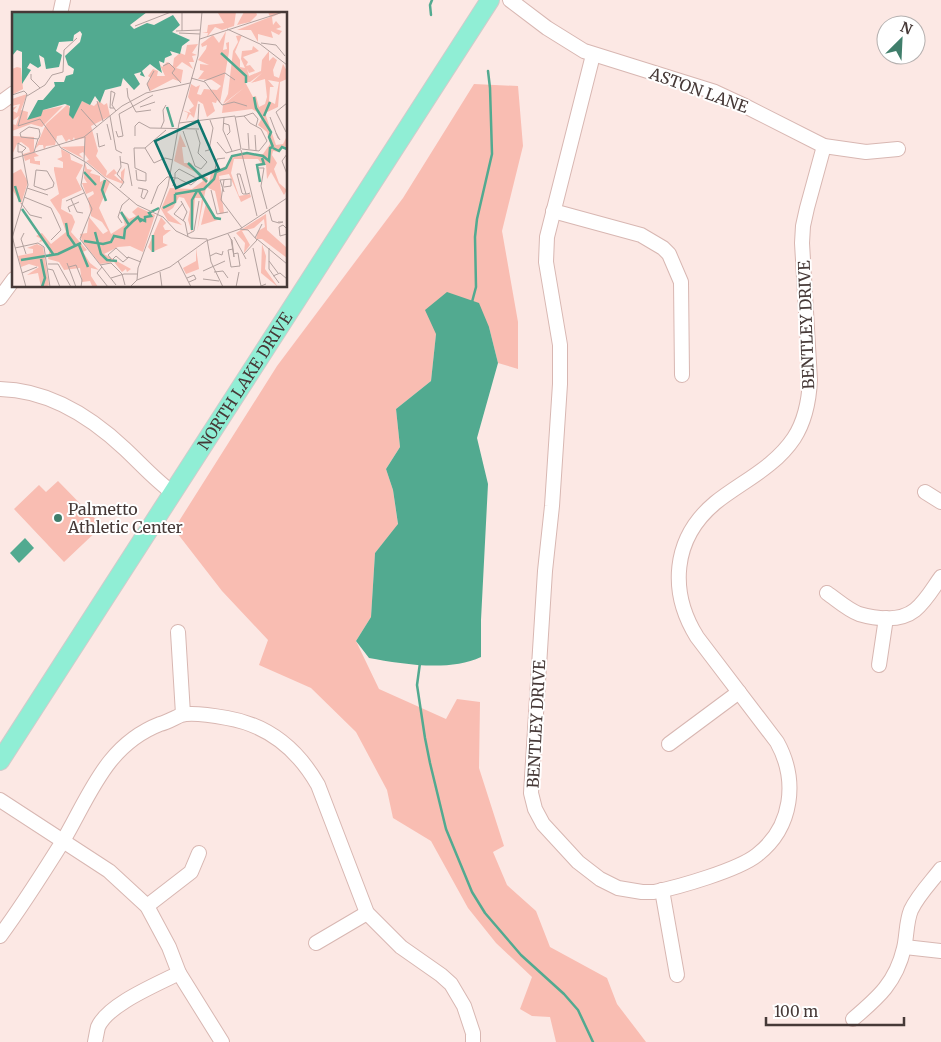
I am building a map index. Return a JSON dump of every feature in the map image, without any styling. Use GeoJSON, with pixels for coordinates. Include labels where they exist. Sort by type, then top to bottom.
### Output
{"type":"FeatureCollection","features":[{"type":"Feature","properties":{"kind":"main road","name":"NORTH LAKE DRIVE"},"geometry":{"type":"LineString","coordinates":[[0,761],[490,0]]}},
{"type":"Feature","properties":{"kind":"street","name":"ASTON LANE"},"geometry":{"type":"LineString","coordinates":[[510,0],[547,28],[593,55],[715,92],[824,146],[853,152],[898,149]]}},
{"type":"Feature","properties":{"kind":"street","name":"BENTLEY DRIVE"},"geometry":{"type":"LineString","coordinates":[[593,55],[547,237],[546,262],[560,345],[560,384],[552,506],[545,571],[531,793],[535,809],[543,824],[578,862],[600,879],[629,891],[662,890],[732,869],[748,861],[766,847],[782,826],[788,810],[790,780],[787,764],[777,742],[687,622],[679,592],[679,566],[687,540],[702,516],[714,504],[778,457],[794,438],[804,418],[809,398],[810,380],[802,243],[803,226],[824,146]]}},
{"type":"Feature","properties":{"kind":"street"},"geometry":{"type":"LineString","coordinates":[[0,103],[12,94]]}},
{"type":"Feature","properties":{"kind":"street"},"geometry":{"type":"LineString","coordinates":[[553,211],[641,235],[668,254],[676,267],[681,282],[682,375]]}},
{"type":"Feature","properties":{"kind":"street"},"geometry":{"type":"LineString","coordinates":[[0,297],[12,282]]}},
{"type":"Feature","properties":{"kind":"street"},"geometry":{"type":"LineString","coordinates":[[0,389],[37,394],[66,404],[90,419],[124,448],[159,483],[173,493]]}},
{"type":"Feature","properties":{"kind":"street"},"geometry":{"type":"LineString","coordinates":[[925,492],[941,502]]}},
{"type":"Feature","properties":{"kind":"street"},"geometry":{"type":"LineString","coordinates":[[827,593],[859,613],[886,618],[903,617],[915,611],[941,577]]}},
{"type":"Feature","properties":{"kind":"street"},"geometry":{"type":"LineString","coordinates":[[879,665],[886,618]]}},
{"type":"Feature","properties":{"kind":"street"},"geometry":{"type":"LineString","coordinates":[[178,632],[183,714]]}},
{"type":"Feature","properties":{"kind":"street"},"geometry":{"type":"LineString","coordinates":[[669,744],[739,692]]}},
{"type":"Feature","properties":{"kind":"street"},"geometry":{"type":"LineString","coordinates":[[0,936],[16,915],[63,840],[98,778],[113,757],[138,735],[183,714],[218,716],[248,723],[279,739],[298,756],[318,785],[367,913],[400,947],[451,984],[464,1006],[473,1034],[473,1042]]}},
{"type":"Feature","properties":{"kind":"street"},"geometry":{"type":"LineString","coordinates":[[0,800],[109,871],[147,906],[166,940],[179,973],[222,1042]]}},
{"type":"Feature","properties":{"kind":"street"},"geometry":{"type":"LineString","coordinates":[[147,906],[191,872],[199,853]]}},
{"type":"Feature","properties":{"kind":"street"},"geometry":{"type":"LineString","coordinates":[[854,1019],[890,985],[904,947],[911,911],[941,869]]}},
{"type":"Feature","properties":{"kind":"street"},"geometry":{"type":"LineString","coordinates":[[662,890],[677,975]]}},
{"type":"Feature","properties":{"kind":"street"},"geometry":{"type":"LineString","coordinates":[[316,943],[367,913]]}},
{"type":"Feature","properties":{"kind":"street"},"geometry":{"type":"LineString","coordinates":[[904,947],[941,952]]}},
{"type":"Feature","properties":{"kind":"street"},"geometry":{"type":"LineString","coordinates":[[95,1042],[98,1026],[111,1010],[179,973]]}},
{"type":"Feature","properties":{"kind":"shaded area"},"geometry":{"type":"Polygon","coordinates":[[[474,84],[518,86],[523,146],[502,231],[518,322],[518,369],[498,363],[489,327],[436,334],[431,381],[396,409],[400,447],[386,469],[393,490],[398,525],[375,553],[371,617],[356,641],[379,689],[446,719],[457,699],[480,702],[479,768],[504,846],[493,852],[507,885],[536,911],[550,947],[607,978],[617,1004],[646,1042],[556,1042],[550,1017],[532,1016],[520,1009],[532,977],[496,943],[468,908],[431,841],[393,818],[387,790],[356,732],[311,688],[259,665],[268,640],[222,591],[174,529],[277,366],[403,198],[474,84]]]}},
{"type":"Feature","properties":{"kind":"shaded area"},"geometry":{"type":"Polygon","coordinates":[[[447,292],[479,303],[489,327],[498,363],[477,438],[488,484],[481,657],[468,662],[440,665],[411,664],[369,658],[356,641],[371,617],[375,553],[398,524],[393,490],[386,469],[400,447],[396,409],[431,381],[436,334],[425,310],[447,292]]]}},
{"type":"Feature","properties":{"kind":"shaded area","name":"Palmetto Athletic Center"},"geometry":{"type":"Polygon","coordinates":[[[58,481],[102,526],[64,562],[14,509],[39,485],[46,492],[58,481]]]}},
{"type":"Feature","properties":{"kind":"shaded area"},"geometry":{"type":"Polygon","coordinates":[[[25,538],[34,548],[19,563],[10,553],[25,538]]]}},
{"type":"Feature","properties":{"kind":"waterway"},"geometry":{"type":"LineString","coordinates":[[431,15],[430,5],[432,0]]}},
{"type":"Feature","properties":{"kind":"waterway"},"geometry":{"type":"LineString","coordinates":[[472,302],[476,287],[475,237],[477,219],[492,154],[488,71]]}},
{"type":"Feature","properties":{"kind":"waterway"},"geometry":{"type":"LineString","coordinates":[[420,663],[417,685],[430,763],[446,829],[472,892],[485,913],[521,955],[564,994],[578,1010],[593,1042]]}},
{"type":"Feature","properties":{"kind":"place","name":"Palmetto Athletic Center"},"geometry":{"type":"Point","coordinates":[58,518]}}]}
